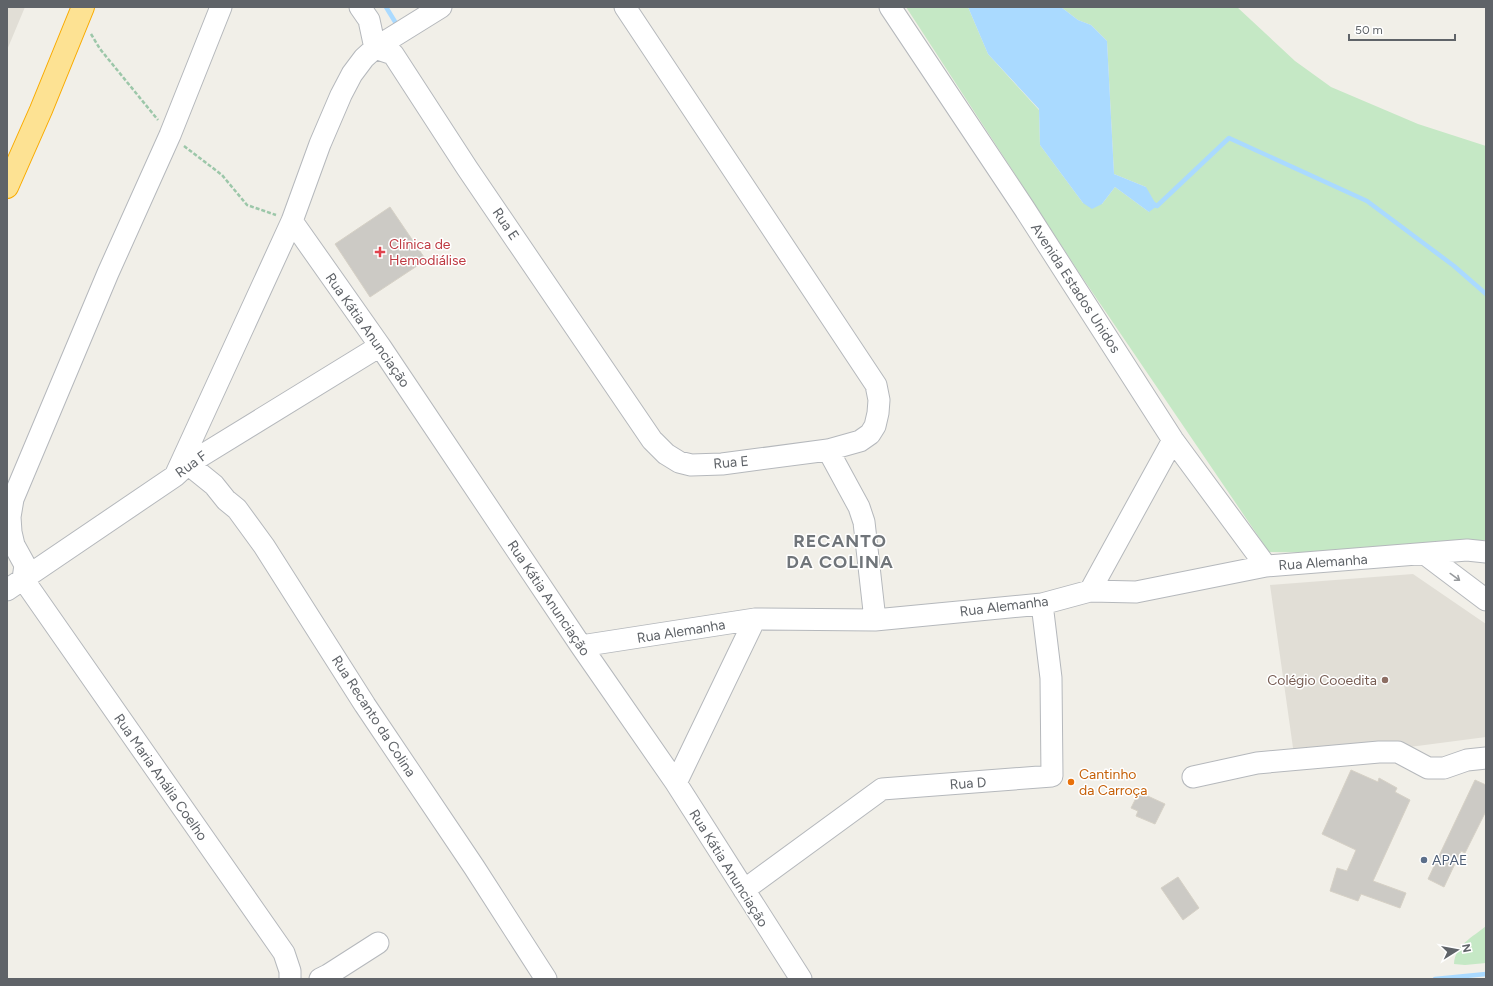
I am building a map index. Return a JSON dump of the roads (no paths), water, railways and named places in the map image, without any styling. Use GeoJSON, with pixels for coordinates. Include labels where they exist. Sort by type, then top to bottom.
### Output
{"type":"FeatureCollection","features":[{"type":"Feature","properties":{"kind":"highway"},"geometry":{"type":"LineString","coordinates":[[7,187],[84,7]]}},
{"type":"Feature","properties":{"kind":"street"},"geometry":{"type":"LineString","coordinates":[[15,584],[25,566],[14,545],[11,532],[10,517],[13,499],[108,273],[170,135],[221,7]]}},
{"type":"Feature","properties":{"kind":"street"},"geometry":{"type":"LineString","coordinates":[[360,7],[369,20],[375,48]]}},
{"type":"Feature","properties":{"kind":"street"},"geometry":{"type":"LineString","coordinates":[[182,470],[292,221],[320,144],[341,95],[352,74],[364,58],[375,48],[441,7]]}},
{"type":"Feature","properties":{"kind":"street","name":"Rua E"},"geometry":{"type":"LineString","coordinates":[[375,48],[392,54],[647,434],[666,454],[679,462],[691,465],[722,464],[828,450],[860,441],[870,434],[875,426],[879,400],[876,385],[624,7]]}},
{"type":"Feature","properties":{"kind":"street","name":"Avenida Estados Unidos"},"geometry":{"type":"LineString","coordinates":[[890,7],[1024,208],[1173,440],[1266,566]]}},
{"type":"Feature","properties":{"kind":"street","name":"Rua Kátia Anunciação"},"geometry":{"type":"LineString","coordinates":[[292,221],[380,346],[581,646],[676,783],[801,979]]}},
{"type":"Feature","properties":{"kind":"street","name":"Rua F"},"geometry":{"type":"LineString","coordinates":[[15,584],[182,470],[380,346]]}},
{"type":"Feature","properties":{"kind":"street"},"geometry":{"type":"LineString","coordinates":[[1090,591],[1173,440]]}},
{"type":"Feature","properties":{"kind":"street"},"geometry":{"type":"LineString","coordinates":[[828,450],[859,507],[864,522],[875,620]]}},
{"type":"Feature","properties":{"kind":"street","name":"Rua Recanto da Colina"},"geometry":{"type":"LineString","coordinates":[[182,470],[214,485],[226,500],[237,509],[264,546],[365,705],[474,867],[546,979]]}},
{"type":"Feature","properties":{"kind":"street","name":"Rua Alemanha"},"geometry":{"type":"LineString","coordinates":[[581,646],[755,619],[875,620],[1042,604],[1090,591],[1136,592],[1266,566],[1468,550],[1486,552]]}},
{"type":"Feature","properties":{"kind":"street"},"geometry":{"type":"LineString","coordinates":[[1425,554],[1486,600]]}},
{"type":"Feature","properties":{"kind":"street","name":"Rua Maria Anália Coelho"},"geometry":{"type":"LineString","coordinates":[[15,584],[284,953],[290,971],[290,979]]}},
{"type":"Feature","properties":{"kind":"street","name":"Rua D"},"geometry":{"type":"LineString","coordinates":[[744,890],[882,789],[1052,776],[1051,678],[1042,604]]}},
{"type":"Feature","properties":{"kind":"street"},"geometry":{"type":"LineString","coordinates":[[676,783],[755,619]]}},
{"type":"Feature","properties":{"kind":"street"},"geometry":{"type":"LineString","coordinates":[[1193,777],[1257,763],[1385,751],[1398,752],[1428,768],[1444,768],[1467,760],[1486,758]]}},
{"type":"Feature","properties":{"kind":"street"},"geometry":{"type":"LineString","coordinates":[[320,979],[378,943]]}},
{"type":"Feature","properties":{"kind":"water"},"geometry":{"type":"Polygon","coordinates":[[[968,7],[1061,7],[1078,20],[1091,25],[1107,41],[1114,174],[1146,187],[1157,206],[1149,212],[1115,187],[1102,204],[1092,209],[1083,203],[1040,145],[1039,109],[988,54],[968,7]]]}},
{"type":"Feature","properties":{"kind":"waterway"},"geometry":{"type":"LineString","coordinates":[[386,7],[397,25]]}},
{"type":"Feature","properties":{"kind":"waterway"},"geometry":{"type":"LineString","coordinates":[[1152,203],[1157,206],[1229,138],[1367,201],[1454,266],[1486,294]]}},
{"type":"Feature","properties":{"kind":"waterway"},"geometry":{"type":"LineString","coordinates":[[1435,979],[1486,974]]}},
{"type":"Feature","properties":{"kind":"place","name":"Clínica de Hemodiálise"},"geometry":{"type":"Point","coordinates":[380,252]}},
{"type":"Feature","properties":{"kind":"place","name":"Colégio Cooedita"},"geometry":{"type":"Point","coordinates":[1385,680]}},
{"type":"Feature","properties":{"kind":"place","name":"Cantinho da Carroça"},"geometry":{"type":"Point","coordinates":[1071,782]}},
{"type":"Feature","properties":{"kind":"place","name":"APAE"},"geometry":{"type":"Point","coordinates":[1424,860]}},
{"type":"Feature","properties":{"kind":"district","name":"RECANTO DA COLINA"},"geometry":{"type":"Point","coordinates":[840,551]}}]}
